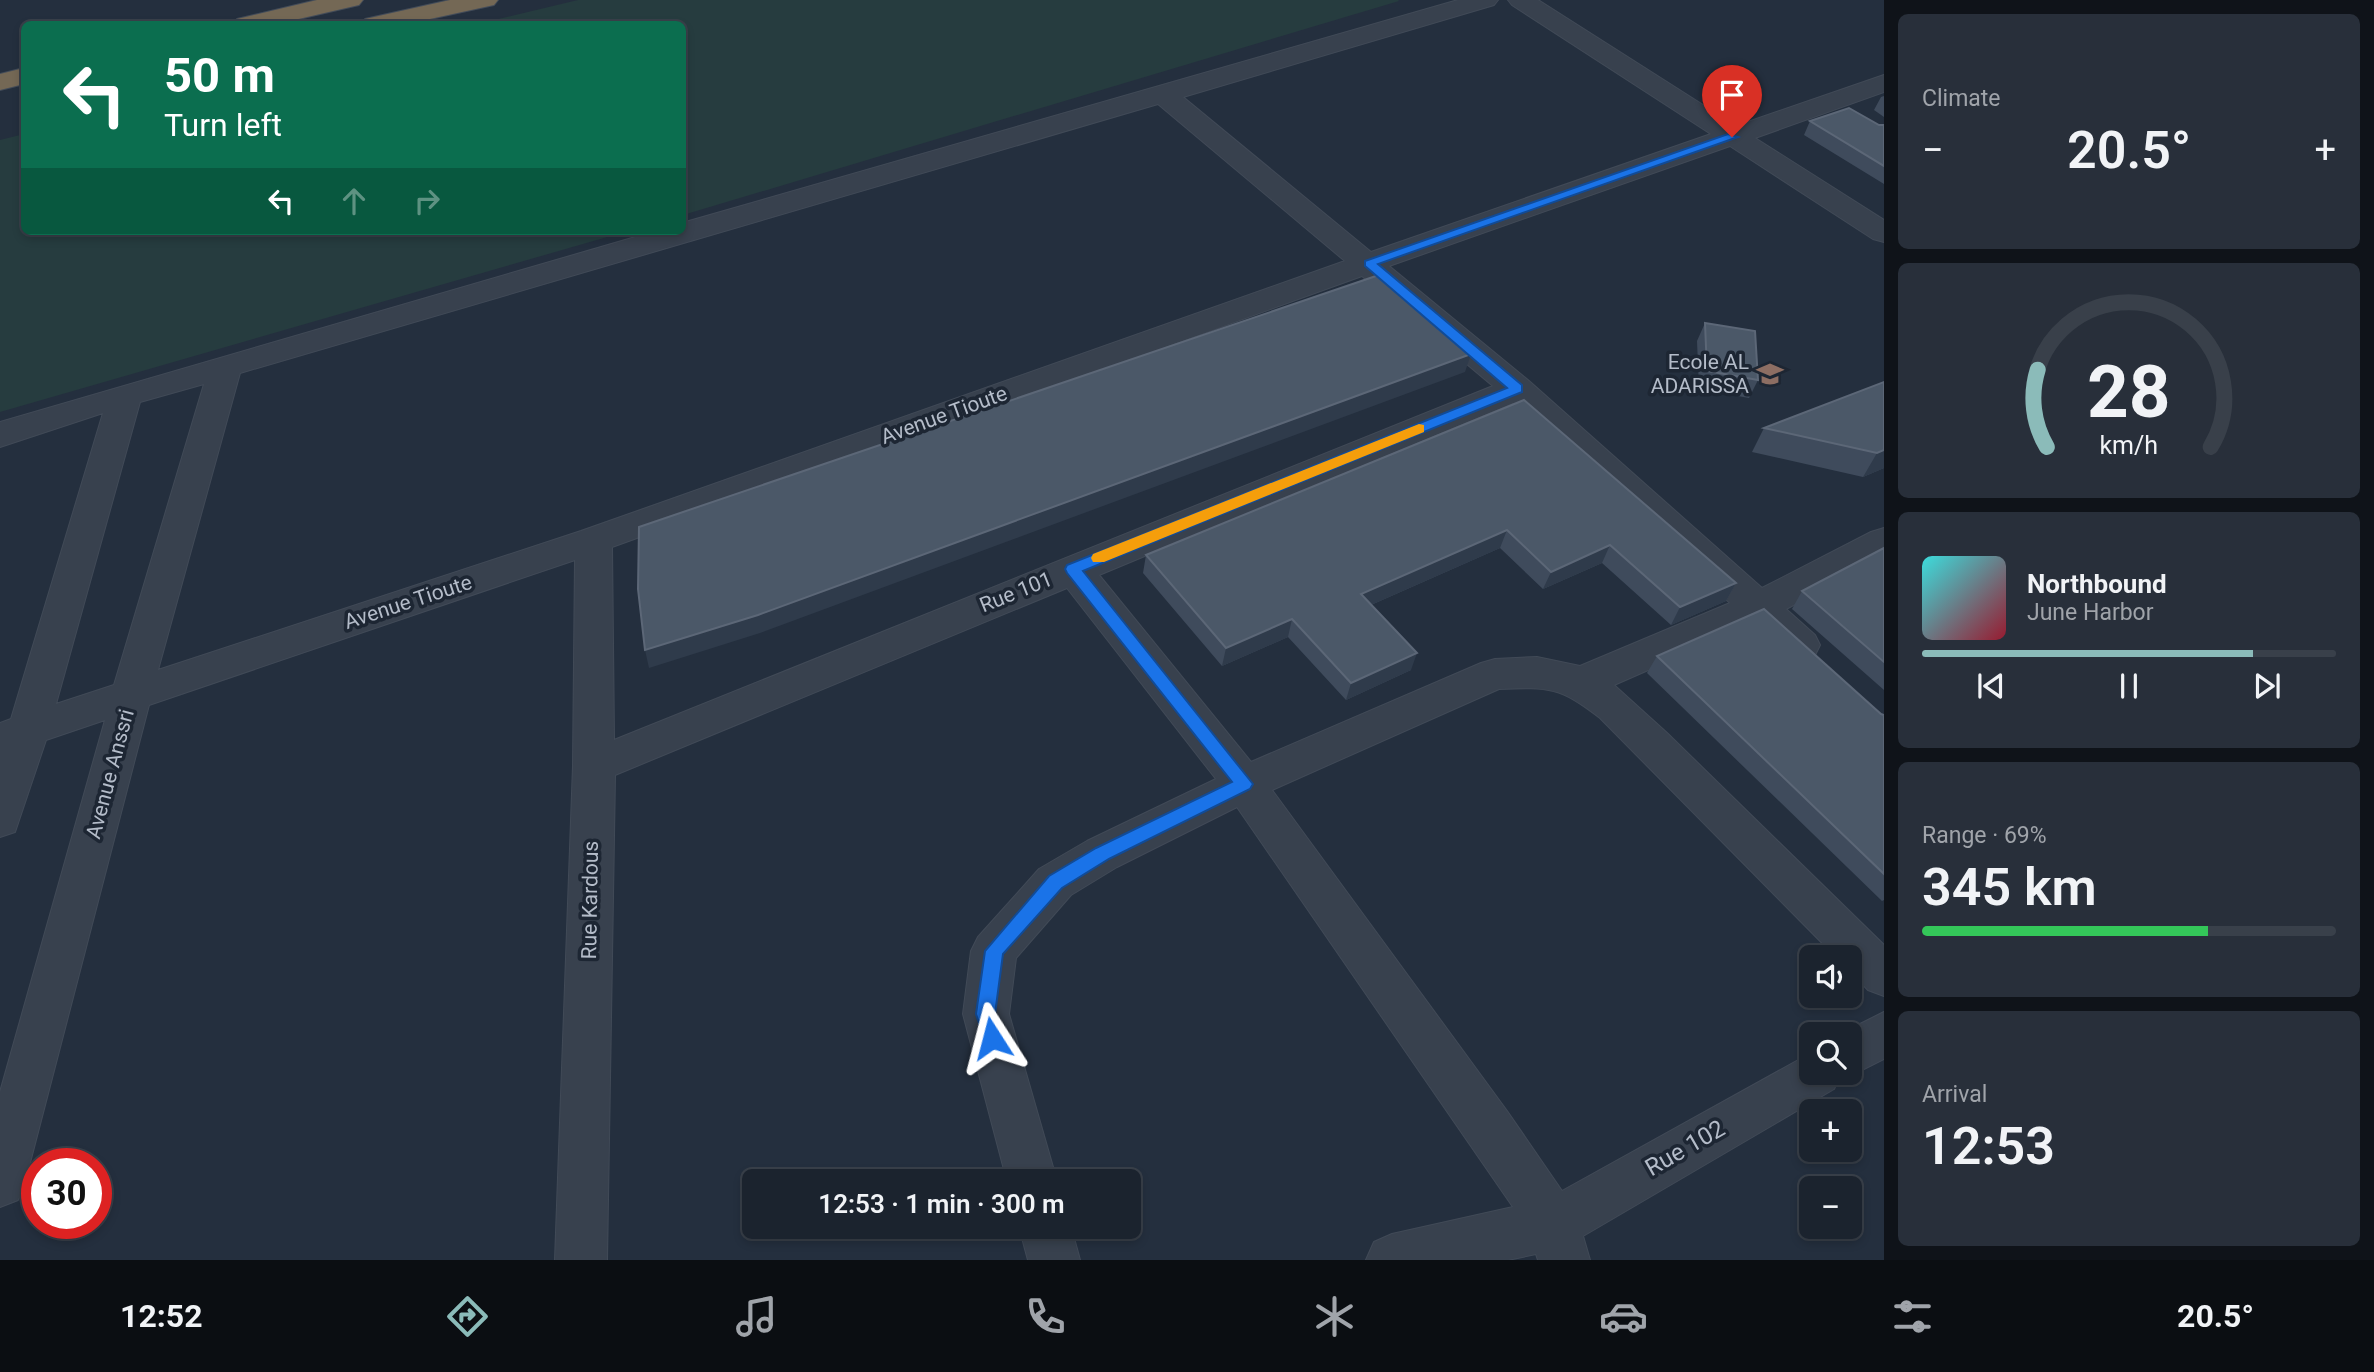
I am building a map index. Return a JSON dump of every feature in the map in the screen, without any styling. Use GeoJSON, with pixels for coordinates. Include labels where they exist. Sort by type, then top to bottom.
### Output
{"type":"FeatureCollection","features":[{"type":"Feature","properties":{"kind":"highway"},"geometry":{"type":"LineString","coordinates":[[259,21],[350,0]]}},
{"type":"Feature","properties":{"kind":"highway"},"geometry":{"type":"LineString","coordinates":[[388,21],[485,0]]}},
{"type":"Feature","properties":{"kind":"highway"},"geometry":{"type":"LineString","coordinates":[[0,82],[21,77]]}},
{"type":"Feature","properties":{"kind":"highway"},"geometry":{"type":"LineString","coordinates":[[0,107],[21,102]]}},
{"type":"Feature","properties":{"kind":"street"},"geometry":{"type":"LineString","coordinates":[[686,233],[1485,0]]}},
{"type":"Feature","properties":{"kind":"street"},"geometry":{"type":"LineString","coordinates":[[1521,0],[1884,233]]}},
{"type":"Feature","properties":{"kind":"street","name":"Avenue Tioute"},"geometry":{"type":"LineString","coordinates":[[15,733],[594,540],[1369,263],[1884,83]]}},
{"type":"Feature","properties":{"kind":"street"},"geometry":{"type":"LineString","coordinates":[[1163,94],[1517,389],[1825,667]]}},
{"type":"Feature","properties":{"kind":"street"},"geometry":{"type":"LineString","coordinates":[[1832,101],[1863,118]]}},
{"type":"Feature","properties":{"kind":"street"},"geometry":{"type":"LineString","coordinates":[[0,435],[679,235]]}},
{"type":"Feature","properties":{"kind":"street","name":"Avenue Anssri"},"geometry":{"type":"LineString","coordinates":[[0,1182],[132,693],[225,367]]}},
{"type":"Feature","properties":{"kind":"street","name":"Rue 101"},"geometry":{"type":"LineString","coordinates":[[594,766],[1517,389]]}},
{"type":"Feature","properties":{"kind":"street"},"geometry":{"type":"LineString","coordinates":[[0,819],[15,733],[125,396]]}},
{"type":"Feature","properties":{"kind":"street","name":"Rue Kardous"},"geometry":{"type":"LineString","coordinates":[[581,1260],[594,766],[594,540]]}},
{"type":"Feature","properties":{"kind":"street"},"geometry":{"type":"LineString","coordinates":[[1582,682],[1757,607],[1884,541]]}},
{"type":"Feature","properties":{"kind":"street"},"geometry":{"type":"LineString","coordinates":[[1073,569],[1244,784],[1490,1128],[1559,1242]]}},
{"type":"Feature","properties":{"kind":"street"},"geometry":{"type":"LineString","coordinates":[[1029,1169],[986,1014],[995,951],[1055,882],[1102,854],[1244,784],[1495,674],[1537,672],[1582,682],[1614,707],[1884,975]]}},
{"type":"Feature","properties":{"kind":"street"},"geometry":{"type":"LineString","coordinates":[[1862,1047],[1884,1034]]}},
{"type":"Feature","properties":{"kind":"street","name":"Rue 102"},"geometry":{"type":"LineString","coordinates":[[1392,1260],[1559,1242],[1799,1085]]}},
{"type":"Feature","properties":{"kind":"street"},"geometry":{"type":"LineString","coordinates":[[1048,1239],[1054,1260]]}},
{"type":"Feature","properties":{"kind":"green space"},"geometry":{"type":"Polygon","coordinates":[[[578,0],[1399,1],[686,214],[686,21],[490,21],[578,0]]]}},
{"type":"Feature","properties":{"kind":"green space"},"geometry":{"type":"Polygon","coordinates":[[[21,135],[21,235],[614,235],[0,412],[0,140],[21,135]]]}},
{"type":"Feature","properties":{"kind":"building"},"geometry":{"type":"Polygon","coordinates":[[[1849,108],[1879,125],[1884,125],[1884,166],[1810,121],[1849,108]]]}},
{"type":"Feature","properties":{"kind":"building"},"geometry":{"type":"Polygon","coordinates":[[[1382,274],[1471,351],[1471,354],[758,615],[645,650],[638,589],[639,527],[1382,274]]]}},
{"type":"Feature","properties":{"kind":"building"},"geometry":{"type":"Polygon","coordinates":[[[1705,323],[1755,331],[1758,380],[1707,371],[1705,323]]]}},
{"type":"Feature","properties":{"kind":"building"},"geometry":{"type":"Polygon","coordinates":[[[1884,382],[1884,450],[1877,453],[1764,428],[1884,382]]]}},
{"type":"Feature","properties":{"kind":"building"},"geometry":{"type":"Polygon","coordinates":[[[1524,400],[1736,583],[1680,607],[1610,545],[1551,572],[1507,530],[1361,594],[1417,653],[1351,683],[1292,619],[1226,648],[1146,555],[1524,400]]]}},
{"type":"Feature","properties":{"kind":"building"},"geometry":{"type":"Polygon","coordinates":[[[1884,548],[1884,662],[1802,591],[1884,548]]]}},
{"type":"Feature","properties":{"kind":"building"},"geometry":{"type":"Polygon","coordinates":[[[1764,609],[1884,715],[1884,874],[1657,656],[1764,609]]]}},
{"type":"Feature","properties":{"kind":"slow traffic"},"geometry":{"type":"LineString","coordinates":[[1098,558],[1419,429]]}},
{"type":"Feature","properties":{"kind":"place","name":"Ecole AL ADARISSA"},"geometry":{"type":"Point","coordinates":[1770,374]}},
{"type":"Feature","properties":{"kind":"route"},"geometry":{"type":"LineString","coordinates":[[992,1038],[986,1014],[995,951],[1024,914],[1055,882],[1102,854],[1244,784],[1073,569],[1517,389],[1369,263],[1732,137]]}}]}
